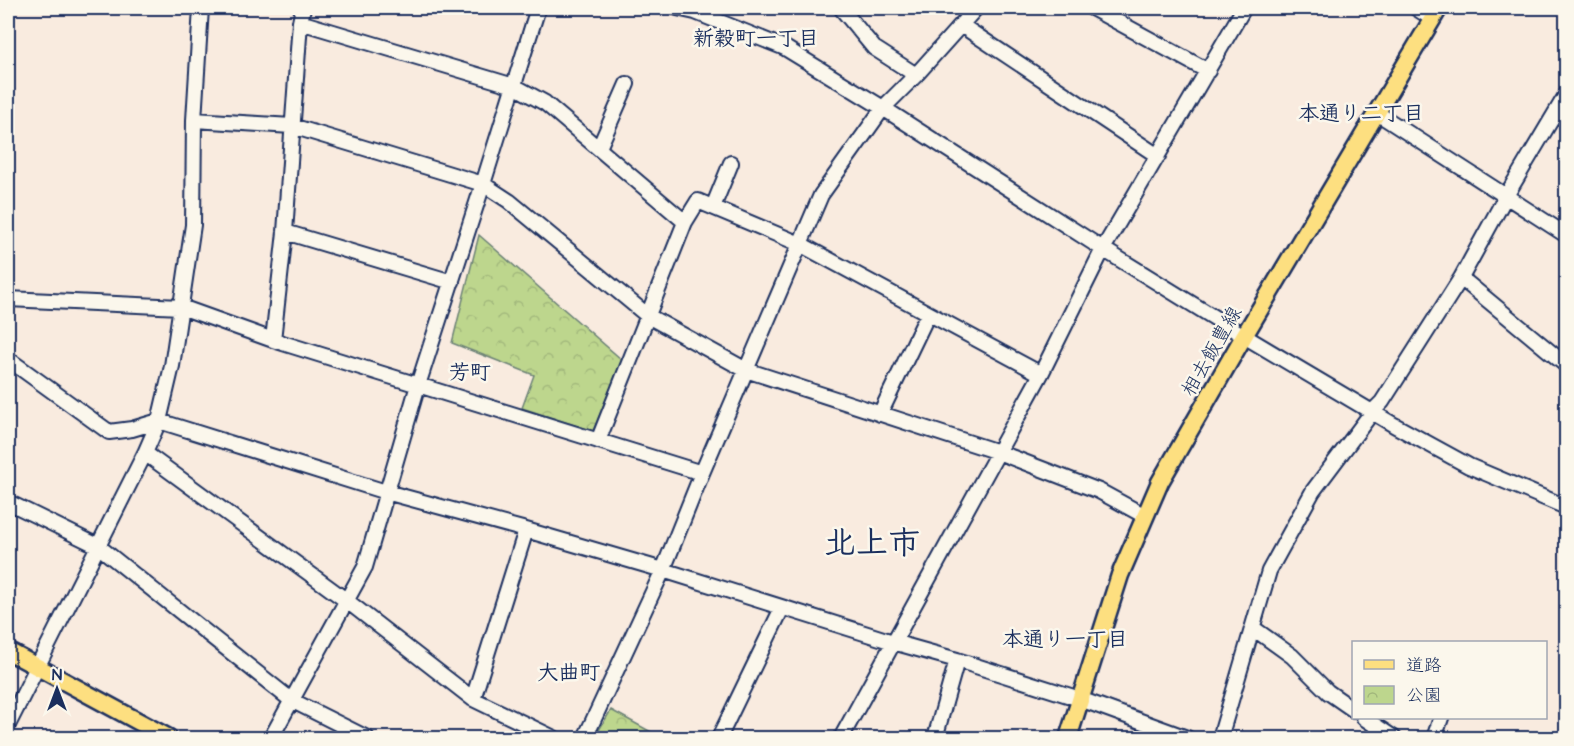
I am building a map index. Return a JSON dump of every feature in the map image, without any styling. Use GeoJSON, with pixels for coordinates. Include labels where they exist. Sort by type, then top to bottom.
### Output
{"type":"FeatureCollection","features":[{"type":"Feature","properties":{"kind":"main road","name":"相去飯豊線"},"geometry":{"type":"LineString","coordinates":[[1068,738],[1120,575],[1160,482],[1436,13]]}},
{"type":"Feature","properties":{"kind":"main road"},"geometry":{"type":"LineString","coordinates":[[8,651],[169,738]]}},
{"type":"Feature","properties":{"kind":"street"},"geometry":{"type":"LineString","coordinates":[[8,725],[159,421],[172,366],[193,225],[194,120],[201,8]]}},
{"type":"Feature","properties":{"kind":"street"},"geometry":{"type":"LineString","coordinates":[[273,340],[285,232],[300,22],[303,8]]}},
{"type":"Feature","properties":{"kind":"street"},"geometry":{"type":"LineString","coordinates":[[271,738],[364,567],[418,385],[538,8]]}},
{"type":"Feature","properties":{"kind":"street"},"geometry":{"type":"LineString","coordinates":[[677,8],[696,12],[785,48],[1103,249],[1394,425],[1469,466],[1566,507]]}},
{"type":"Feature","properties":{"kind":"street"},"geometry":{"type":"LineString","coordinates":[[841,8],[874,48],[916,75]]}},
{"type":"Feature","properties":{"kind":"street"},"geometry":{"type":"LineString","coordinates":[[585,738],[663,570],[821,195],[883,108],[976,8]]}},
{"type":"Feature","properties":{"kind":"street"},"geometry":{"type":"LineString","coordinates":[[1092,8],[1113,13],[1208,71]]}},
{"type":"Feature","properties":{"kind":"street"},"geometry":{"type":"LineString","coordinates":[[841,738],[1041,374],[1103,249],[1244,8]]}},
{"type":"Feature","properties":{"kind":"street"},"geometry":{"type":"LineString","coordinates":[[1416,8],[1436,13]]}},
{"type":"Feature","properties":{"kind":"street"},"geometry":{"type":"LineString","coordinates":[[300,22],[514,86],[545,103],[685,222]]}},
{"type":"Feature","properties":{"kind":"street"},"geometry":{"type":"LineString","coordinates":[[961,25],[1158,156]]}},
{"type":"Feature","properties":{"kind":"street"},"geometry":{"type":"LineString","coordinates":[[599,148],[627,84]]}},
{"type":"Feature","properties":{"kind":"street"},"geometry":{"type":"LineString","coordinates":[[1220,738],[1269,571],[1313,491],[1382,402],[1461,278],[1566,95]]}},
{"type":"Feature","properties":{"kind":"street"},"geometry":{"type":"LineString","coordinates":[[1377,113],[1566,236]]}},
{"type":"Feature","properties":{"kind":"street"},"geometry":{"type":"LineString","coordinates":[[194,120],[292,126],[483,184],[509,201],[648,316],[746,370],[998,453],[1099,491],[1145,516]]}},
{"type":"Feature","properties":{"kind":"street"},"geometry":{"type":"LineString","coordinates":[[713,207],[731,163]]}},
{"type":"Feature","properties":{"kind":"street"},"geometry":{"type":"LineString","coordinates":[[598,441],[685,222],[698,201],[800,244],[1041,374]]}},
{"type":"Feature","properties":{"kind":"street"},"geometry":{"type":"LineString","coordinates":[[285,232],[452,282]]}},
{"type":"Feature","properties":{"kind":"street"},"geometry":{"type":"LineString","coordinates":[[1461,278],[1566,365]]}},
{"type":"Feature","properties":{"kind":"street"},"geometry":{"type":"LineString","coordinates":[[8,299],[181,306],[273,340],[702,473]]}},
{"type":"Feature","properties":{"kind":"street"},"geometry":{"type":"LineString","coordinates":[[880,414],[928,314]]}},
{"type":"Feature","properties":{"kind":"street"},"geometry":{"type":"LineString","coordinates":[[8,358],[109,432],[132,429],[159,421],[386,492],[663,570],[957,660],[1080,699],[1187,738]]}},
{"type":"Feature","properties":{"kind":"street"},"geometry":{"type":"LineString","coordinates":[[145,453],[347,601],[473,699],[554,738]]}},
{"type":"Feature","properties":{"kind":"street"},"geometry":{"type":"LineString","coordinates":[[8,502],[98,546],[291,700],[367,738]]}},
{"type":"Feature","properties":{"kind":"street"},"geometry":{"type":"LineString","coordinates":[[473,699],[526,530]]}},
{"type":"Feature","properties":{"kind":"street"},"geometry":{"type":"LineString","coordinates":[[719,738],[782,608]]}},
{"type":"Feature","properties":{"kind":"street"},"geometry":{"type":"LineString","coordinates":[[1253,628],[1292,656],[1328,692],[1352,709]]}},
{"type":"Feature","properties":{"kind":"street"},"geometry":{"type":"LineString","coordinates":[[935,738],[957,660]]}},
{"type":"Feature","properties":{"kind":"street"},"geometry":{"type":"LineString","coordinates":[[1367,719],[1394,738]]}},
{"type":"Feature","properties":{"kind":"street"},"geometry":{"type":"LineString","coordinates":[[1434,738],[1440,719]]}},
{"type":"Feature","properties":{"kind":"green space"},"geometry":{"type":"Polygon","coordinates":[[[479,235],[622,360],[593,431],[522,408],[534,375],[452,343],[479,235]]]}},
{"type":"Feature","properties":{"kind":"green space"},"geometry":{"type":"Polygon","coordinates":[[[611,710],[662,738],[594,738],[611,710]]]}},
{"type":"Feature","properties":{"kind":"district","name":"新穀町一丁目"},"geometry":{"type":"Point","coordinates":[756,38]}},
{"type":"Feature","properties":{"kind":"district","name":"本通り二丁目"},"geometry":{"type":"Point","coordinates":[1361,113]}},
{"type":"Feature","properties":{"kind":"district","name":"芳町"},"geometry":{"type":"Point","coordinates":[470,372]}},
{"type":"Feature","properties":{"kind":"district","name":"北上市"},"geometry":{"type":"Point","coordinates":[872,542]}},
{"type":"Feature","properties":{"kind":"district","name":"本通り一丁目"},"geometry":{"type":"Point","coordinates":[1065,639]}},
{"type":"Feature","properties":{"kind":"district","name":"大曲町"},"geometry":{"type":"Point","coordinates":[569,672]}}]}
